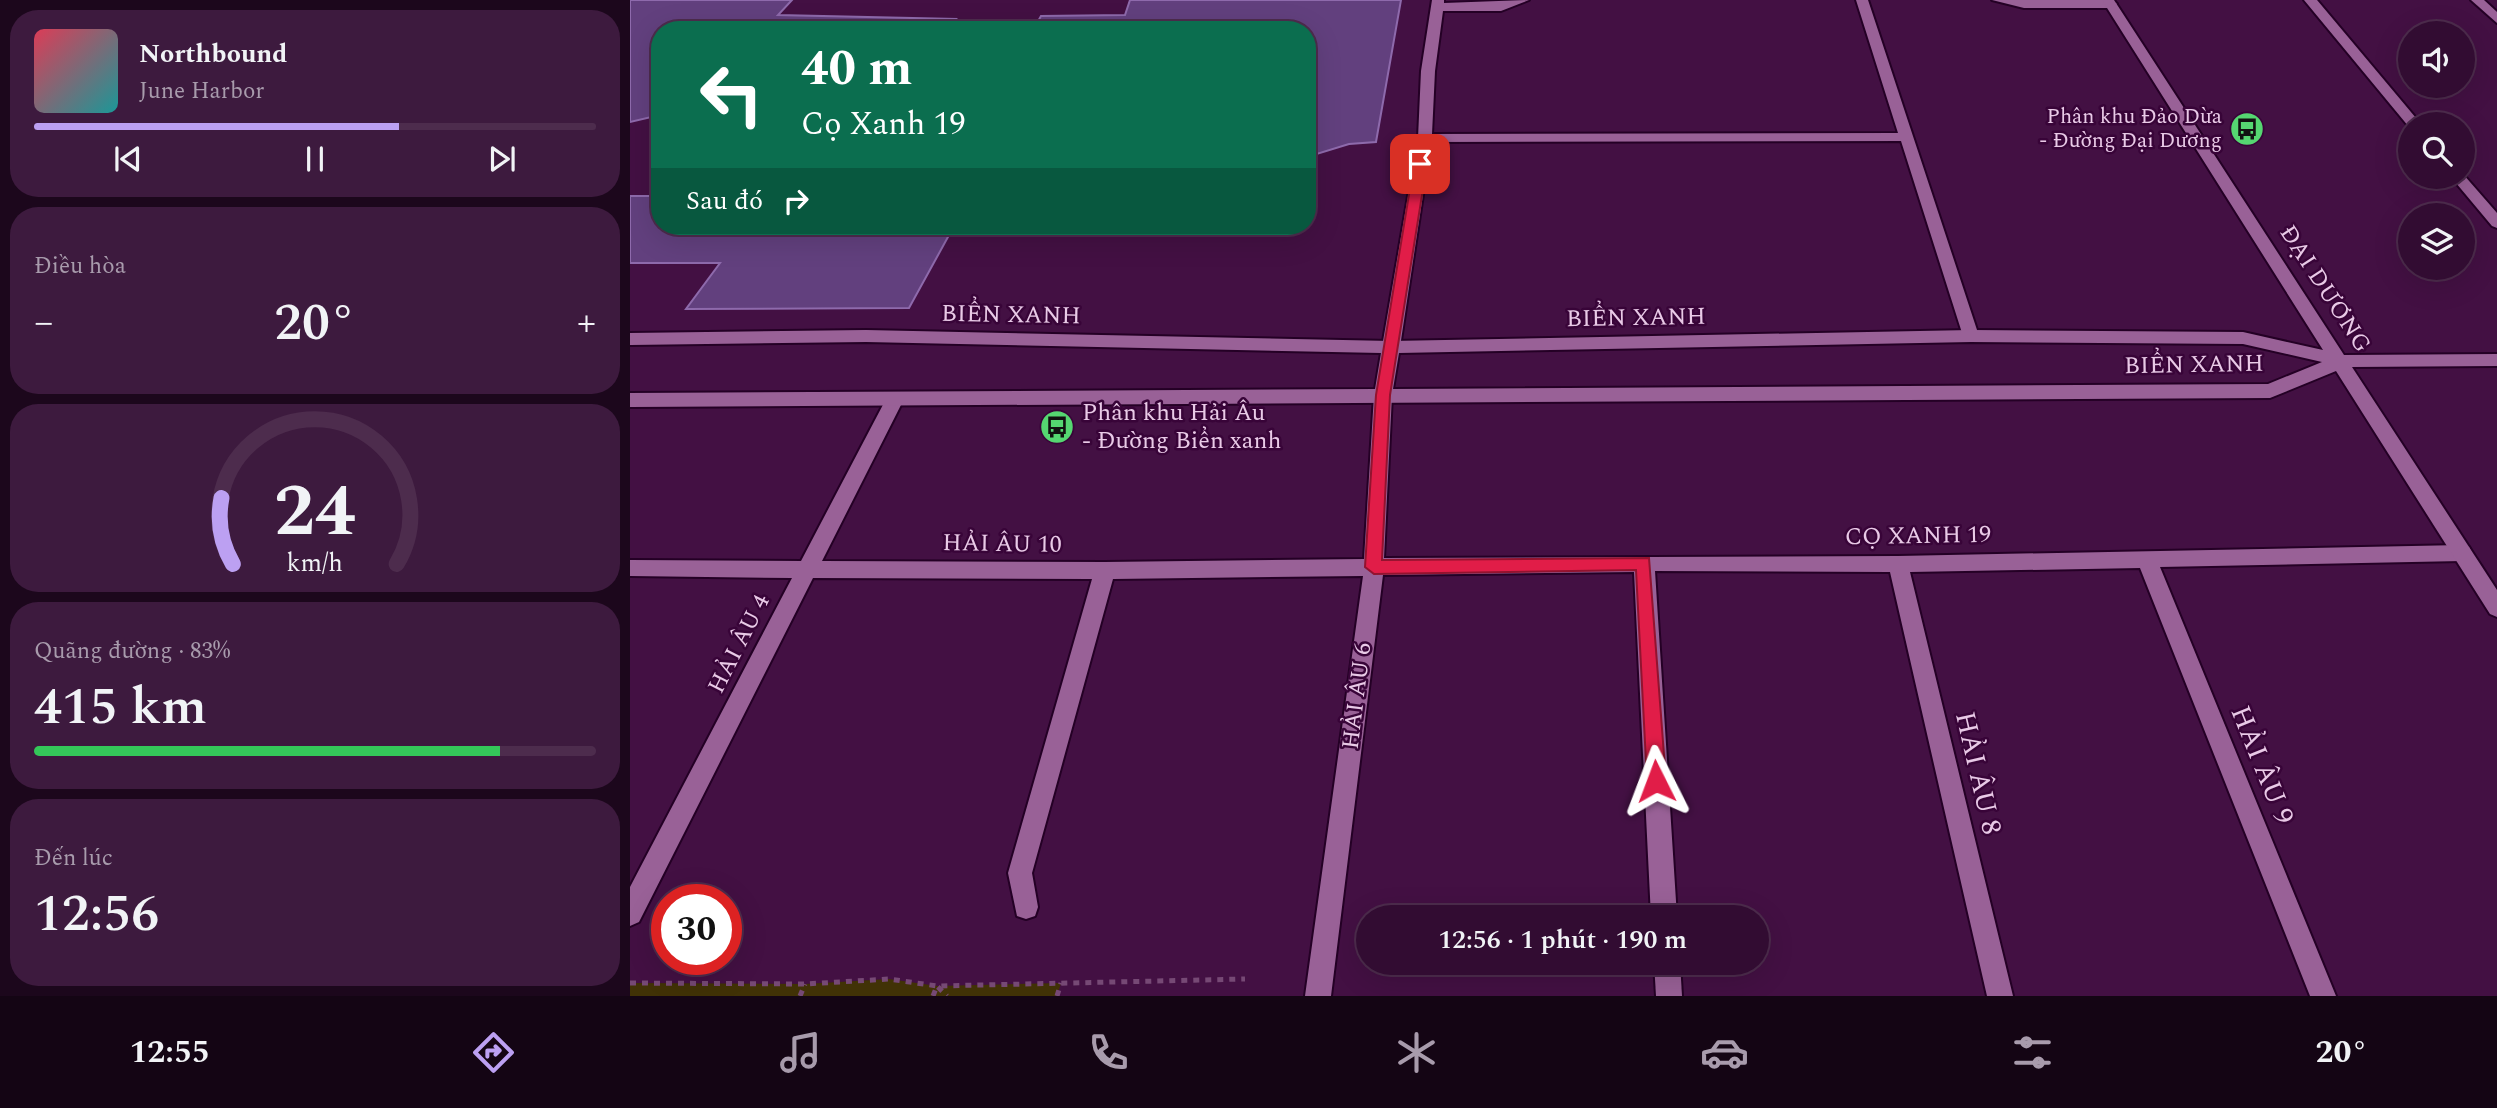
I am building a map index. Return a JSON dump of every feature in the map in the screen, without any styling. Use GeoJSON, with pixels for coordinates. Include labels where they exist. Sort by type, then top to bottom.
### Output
{"type":"FeatureCollection","features":[{"type":"Feature","properties":{"kind":"street"},"geometry":{"type":"LineString","coordinates":[[1383,395],[1425,138],[1428,71],[1438,4],[1501,7],[1523,0]]}},
{"type":"Feature","properties":{"kind":"street"},"geometry":{"type":"LineString","coordinates":[[1862,0],[1971,336]]}},
{"type":"Feature","properties":{"kind":"street"},"geometry":{"type":"LineString","coordinates":[[1998,0],[2024,4],[2109,2]]}},
{"type":"Feature","properties":{"kind":"street"},"geometry":{"type":"LineString","coordinates":[[2310,0],[2404,112]]}},
{"type":"Feature","properties":{"kind":"street"},"geometry":{"type":"LineString","coordinates":[[2477,0],[2497,19]]}},
{"type":"Feature","properties":{"kind":"street","name":"ĐẠI DƯƠNG"},"geometry":{"type":"LineString","coordinates":[[2109,2],[2342,361],[2497,608]]}},
{"type":"Feature","properties":{"kind":"street"},"geometry":{"type":"LineString","coordinates":[[1425,138],[1906,137]]}},
{"type":"Feature","properties":{"kind":"street"},"geometry":{"type":"LineString","coordinates":[[2468,189],[2497,223]]}},
{"type":"Feature","properties":{"kind":"street","name":"BIỂN XANH"},"geometry":{"type":"LineString","coordinates":[[630,339],[866,336],[1391,347],[1971,336],[2243,338],[2342,361]]}},
{"type":"Feature","properties":{"kind":"street"},"geometry":{"type":"LineString","coordinates":[[2342,361],[2497,360]]}},
{"type":"Feature","properties":{"kind":"street","name":"BIỂN XANH"},"geometry":{"type":"LineString","coordinates":[[630,400],[2270,391],[2342,361]]}},
{"type":"Feature","properties":{"kind":"street","name":"HẢI ÂU 6"},"geometry":{"type":"LineString","coordinates":[[1318,996],[1374,567],[1383,395]]}},
{"type":"Feature","properties":{"kind":"street","name":"HẢI ÂU 4"},"geometry":{"type":"LineString","coordinates":[[630,913],[895,399]]}},
{"type":"Feature","properties":{"kind":"street","name":"CỌ XANH 19"},"geometry":{"type":"LineString","coordinates":[[1374,567],[1644,563],[1898,564],[2146,557],[2462,553]]}},
{"type":"Feature","properties":{"kind":"street","name":"HẢI ÂU 9"},"geometry":{"type":"LineString","coordinates":[[2146,557],[2323,996]]}},
{"type":"Feature","properties":{"kind":"street"},"geometry":{"type":"LineString","coordinates":[[1644,563],[1663,905]]}},
{"type":"Feature","properties":{"kind":"street","name":"HẢI ÂU 8"},"geometry":{"type":"LineString","coordinates":[[1898,564],[2000,996]]}},
{"type":"Feature","properties":{"kind":"street","name":"HẢI ÂU 10"},"geometry":{"type":"LineString","coordinates":[[630,569],[1105,571],[1374,567]]}},
{"type":"Feature","properties":{"kind":"street"},"geometry":{"type":"LineString","coordinates":[[1026,907],[1020,873],[1105,571]]}},
{"type":"Feature","properties":{"kind":"street"},"geometry":{"type":"LineString","coordinates":[[1667,975],[1668,996]]}},
{"type":"Feature","properties":{"kind":"path"},"geometry":{"type":"LineString","coordinates":[[630,983],[805,984],[889,979],[937,986],[1245,979]]}},
{"type":"Feature","properties":{"kind":"path"},"geometry":{"type":"LineString","coordinates":[[1057,996],[1061,983]]}},
{"type":"Feature","properties":{"kind":"path"},"geometry":{"type":"LineString","coordinates":[[800,996],[805,984]]}},
{"type":"Feature","properties":{"kind":"path"},"geometry":{"type":"LineString","coordinates":[[933,996],[937,986]]}},
{"type":"Feature","properties":{"kind":"path"},"geometry":{"type":"LineString","coordinates":[[937,986],[947,996]]}},
{"type":"Feature","properties":{"kind":"shaded area"},"geometry":{"type":"Polygon","coordinates":[[[889,979],[937,986],[1061,983],[1057,996],[630,996],[630,983],[805,984],[889,979]]]}},
{"type":"Feature","properties":{"kind":"building"},"geometry":{"type":"Polygon","coordinates":[[[630,0],[792,0],[778,15],[956,19],[651,21],[651,117],[630,122],[630,0]]]}},
{"type":"Feature","properties":{"kind":"building"},"geometry":{"type":"Polygon","coordinates":[[[1130,0],[1401,0],[1376,142],[1349,144],[1316,154],[1316,21],[1038,21],[1041,16],[1125,15],[1130,0]]]}},
{"type":"Feature","properties":{"kind":"building"},"geometry":{"type":"Polygon","coordinates":[[[630,196],[651,196],[651,235],[949,235],[909,308],[686,309],[720,263],[630,263],[630,196]]]}},
{"type":"Feature","properties":{"kind":"place","name":"Phân khu Đảo Dừa - Đường Đại Dương"},"geometry":{"type":"Point","coordinates":[2247,129]}},
{"type":"Feature","properties":{"kind":"place","name":"Phân khu Hải Âu - Đường Biển xanh"},"geometry":{"type":"Point","coordinates":[1057,427]}},
{"type":"Feature","properties":{"kind":"route"},"geometry":{"type":"LineString","coordinates":[[1420,164],[1383,395],[1374,567],[1644,563],[1656,781]]}}]}
